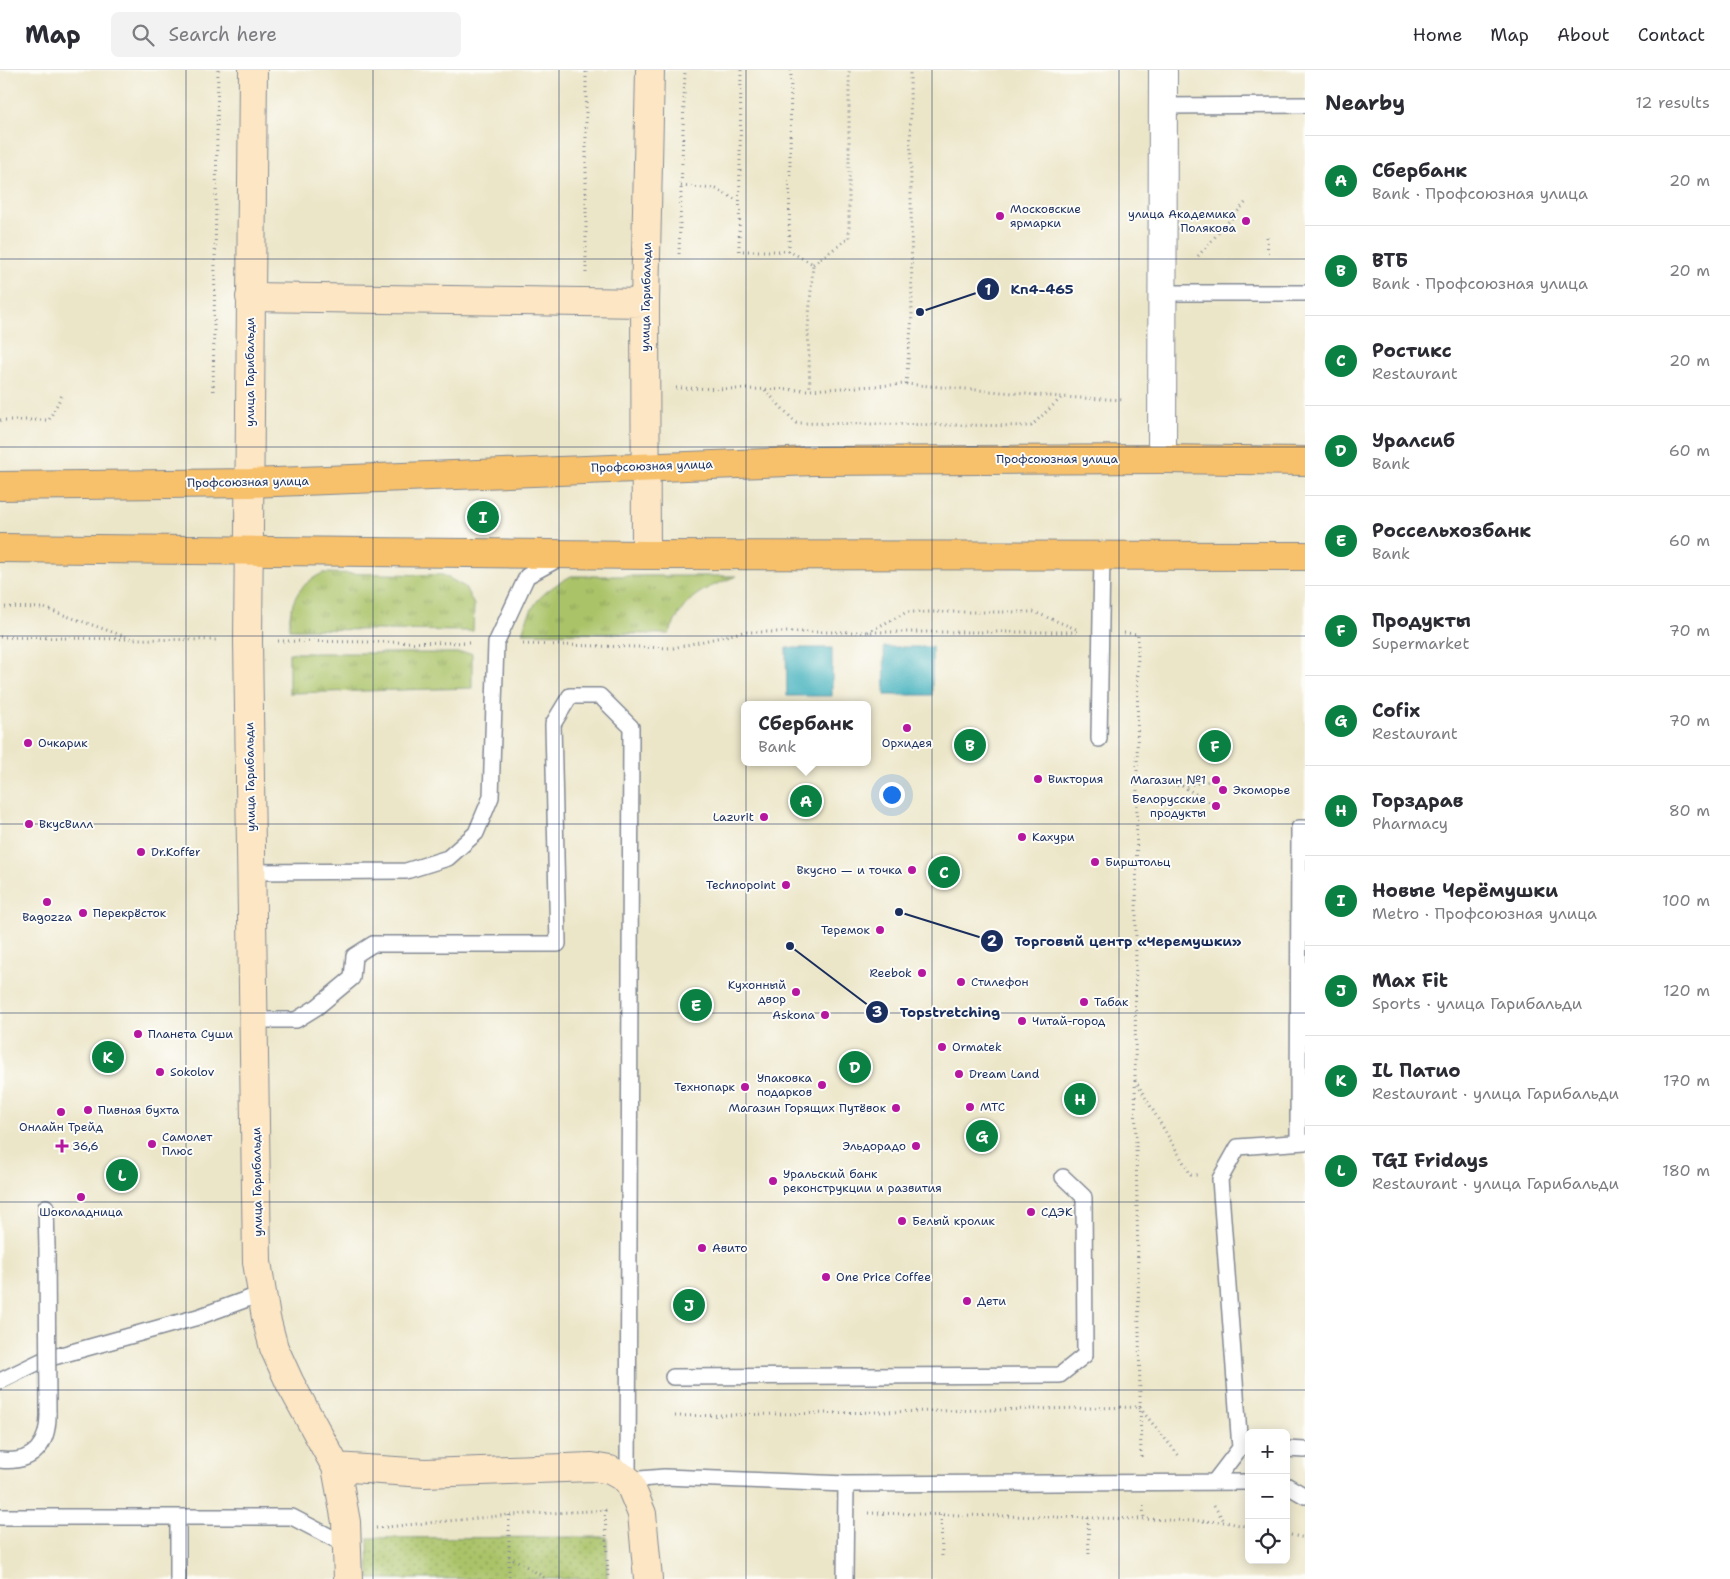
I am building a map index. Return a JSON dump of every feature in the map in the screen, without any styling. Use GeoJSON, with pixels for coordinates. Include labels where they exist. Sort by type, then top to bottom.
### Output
{"type":"FeatureCollection","features":[{"type":"Feature","properties":{"kind":"main road","name":"Профсоюзная улица"},"geometry":{"type":"LineString","coordinates":[[0,486],[250,483],[646,466],[814,461],[1162,459],[1305,461]]}},
{"type":"Feature","properties":{"kind":"main road"},"geometry":{"type":"LineString","coordinates":[[0,548],[572,552],[646,555],[1305,556]]}},
{"type":"Feature","properties":{"kind":"street","name":"улица Гарибальди"},"geometry":{"type":"LineString","coordinates":[[253,70],[250,297],[251,551],[248,651],[258,1262],[261,1294],[274,1348],[290,1383],[336,1466],[347,1534],[348,1579]]}},
{"type":"Feature","properties":{"kind":"street","name":"улица Гарибальди"},"geometry":{"type":"LineString","coordinates":[[646,555],[645,303],[650,70]]}},
{"type":"Feature","properties":{"kind":"street"},"geometry":{"type":"LineString","coordinates":[[1162,459],[1163,70]]}},
{"type":"Feature","properties":{"kind":"street"},"geometry":{"type":"LineString","coordinates":[[250,297],[645,303]]}},
{"type":"Feature","properties":{"kind":"street"},"geometry":{"type":"LineString","coordinates":[[336,1466],[425,1473],[592,1467],[610,1470],[628,1480],[642,1514],[648,1579]]}},
{"type":"Feature","properties":{"kind":"lane"},"geometry":{"type":"LineString","coordinates":[[1163,106],[1305,105]]}},
{"type":"Feature","properties":{"kind":"lane"},"geometry":{"type":"LineString","coordinates":[[1162,293],[1305,293]]}},
{"type":"Feature","properties":{"kind":"lane"},"geometry":{"type":"LineString","coordinates":[[251,872],[406,872],[448,858],[476,833],[491,797],[496,643],[527,576],[572,552]]}},
{"type":"Feature","properties":{"kind":"lane"},"geometry":{"type":"LineString","coordinates":[[1099,739],[1102,556]]}},
{"type":"Feature","properties":{"kind":"lane"},"geometry":{"type":"LineString","coordinates":[[253,1020],[296,1020],[317,1007],[352,978],[354,956],[372,944],[558,944],[554,724],[570,696],[600,696],[631,727],[628,1480],[664,1477],[846,1484],[1245,1482]]}},
{"type":"Feature","properties":{"kind":"lane"},"geometry":{"type":"LineString","coordinates":[[1214,1482],[1244,1448],[1220,1179],[1238,1147],[1302,1142],[1299,828],[1305,828]]}},
{"type":"Feature","properties":{"kind":"lane"},"geometry":{"type":"LineString","coordinates":[[672,1377],[1060,1376],[1085,1355],[1084,1197],[1063,1177]]}},
{"type":"Feature","properties":{"kind":"lane"},"geometry":{"type":"LineString","coordinates":[[0,1460],[21,1460],[31,1455],[46,1437],[49,1426],[46,1207]]}},
{"type":"Feature","properties":{"kind":"lane"},"geometry":{"type":"LineString","coordinates":[[0,1381],[43,1360],[198,1317],[261,1294]]}},
{"type":"Feature","properties":{"kind":"lane"},"geometry":{"type":"LineString","coordinates":[[1290,1449],[1305,1450]]}},
{"type":"Feature","properties":{"kind":"lane"},"geometry":{"type":"LineString","coordinates":[[845,1579],[846,1484]]}},
{"type":"Feature","properties":{"kind":"lane"},"geometry":{"type":"LineString","coordinates":[[1290,1487],[1305,1496]]}},
{"type":"Feature","properties":{"kind":"lane"},"geometry":{"type":"LineString","coordinates":[[0,1517],[292,1517],[347,1534]]}},
{"type":"Feature","properties":{"kind":"lane"},"geometry":{"type":"LineString","coordinates":[[178,1518],[178,1579]]}},
{"type":"Feature","properties":{"kind":"path"},"geometry":{"type":"LineString","coordinates":[[213,391],[218,70]]}},
{"type":"Feature","properties":{"kind":"path"},"geometry":{"type":"LineString","coordinates":[[586,70],[586,276]]}},
{"type":"Feature","properties":{"kind":"path"},"geometry":{"type":"LineString","coordinates":[[678,262],[685,70]]}},
{"type":"Feature","properties":{"kind":"path"},"geometry":{"type":"LineString","coordinates":[[741,70],[738,201],[739,251],[789,251],[813,264]]}},
{"type":"Feature","properties":{"kind":"path"},"geometry":{"type":"LineString","coordinates":[[789,251],[791,70]]}},
{"type":"Feature","properties":{"kind":"path"},"geometry":{"type":"LineString","coordinates":[[810,390],[808,329],[813,264],[849,238],[849,70]]}},
{"type":"Feature","properties":{"kind":"path"},"geometry":{"type":"LineString","coordinates":[[906,384],[912,316],[910,70]]}},
{"type":"Feature","properties":{"kind":"path"},"geometry":{"type":"LineString","coordinates":[[681,186],[716,189],[738,201]]}},
{"type":"Feature","properties":{"kind":"path"},"geometry":{"type":"LineString","coordinates":[[1198,256],[1246,202]]}},
{"type":"Feature","properties":{"kind":"path"},"geometry":{"type":"LineString","coordinates":[[1267,237],[1268,256]]}},
{"type":"Feature","properties":{"kind":"path"},"geometry":{"type":"LineString","coordinates":[[676,379],[676,389],[810,390],[906,384],[1061,397],[1125,400]]}},
{"type":"Feature","properties":{"kind":"path"},"geometry":{"type":"LineString","coordinates":[[765,389],[796,423],[1031,426],[1061,397]]}},
{"type":"Feature","properties":{"kind":"path"},"geometry":{"type":"LineString","coordinates":[[0,420],[49,420],[63,393]]}},
{"type":"Feature","properties":{"kind":"path"},"geometry":{"type":"LineString","coordinates":[[0,607],[44,608],[132,639]]}},
{"type":"Feature","properties":{"kind":"path"},"geometry":{"type":"LineString","coordinates":[[866,633],[906,612],[1034,612]]}},
{"type":"Feature","properties":{"kind":"path"},"geometry":{"type":"LineString","coordinates":[[311,642],[496,643],[673,648],[743,632],[1083,632]]}},
{"type":"Feature","properties":{"kind":"path"},"geometry":{"type":"LineString","coordinates":[[1138,634],[1135,1080],[1139,1407],[1144,1519]]}},
{"type":"Feature","properties":{"kind":"path"},"geometry":{"type":"LineString","coordinates":[[0,638],[216,640]]}},
{"type":"Feature","properties":{"kind":"path"},"geometry":{"type":"LineString","coordinates":[[1137,784],[1181,786],[1216,780]]}},
{"type":"Feature","properties":{"kind":"path"},"geometry":{"type":"LineString","coordinates":[[1181,786],[1216,806]]}},
{"type":"Feature","properties":{"kind":"path"},"geometry":{"type":"LineString","coordinates":[[1135,1080],[1191,1175],[1220,1179]]}},
{"type":"Feature","properties":{"kind":"path"},"geometry":{"type":"LineString","coordinates":[[675,1416],[1139,1407]]}},
{"type":"Feature","properties":{"kind":"path"},"geometry":{"type":"LineString","coordinates":[[1139,1407],[1198,1482],[1224,1522]]}},
{"type":"Feature","properties":{"kind":"path"},"geometry":{"type":"LineString","coordinates":[[347,1534],[371,1528],[509,1515],[605,1510],[642,1514]]}},
{"type":"Feature","properties":{"kind":"path"},"geometry":{"type":"LineString","coordinates":[[605,1510],[608,1579]]}},
{"type":"Feature","properties":{"kind":"path"},"geometry":{"type":"LineString","coordinates":[[846,1551],[866,1513],[1144,1519],[1224,1522],[1245,1526]]}},
{"type":"Feature","properties":{"kind":"path"},"geometry":{"type":"LineString","coordinates":[[509,1515],[509,1579]]}},
{"type":"Feature","properties":{"kind":"path"},"geometry":{"type":"LineString","coordinates":[[942,1515],[942,1557]]}},
{"type":"Feature","properties":{"kind":"path"},"geometry":{"type":"LineString","coordinates":[[1088,1518],[1089,1556]]}},
{"type":"Feature","properties":{"kind":"path"},"geometry":{"type":"LineString","coordinates":[[1290,1535],[1305,1538]]}},
{"type":"Feature","properties":{"kind":"path"},"geometry":{"type":"LineString","coordinates":[[509,1556],[547,1579]]}},
{"type":"Feature","properties":{"kind":"green space"},"geometry":{"type":"Polygon","coordinates":[[[323,573],[443,575],[465,587],[474,605],[473,631],[289,629],[291,611],[297,595],[307,583],[323,573]]]}},
{"type":"Feature","properties":{"kind":"green space"},"geometry":{"type":"Polygon","coordinates":[[[571,576],[737,576],[695,596],[681,611],[669,634],[522,633],[530,613],[539,598],[552,587],[571,576]]]}},
{"type":"Feature","properties":{"kind":"green space"},"geometry":{"type":"Polygon","coordinates":[[[289,653],[472,653],[472,688],[289,693],[289,653]]]}},
{"type":"Feature","properties":{"kind":"green space"},"geometry":{"type":"Polygon","coordinates":[[[607,1537],[607,1579],[369,1579],[368,1538],[607,1537]]]}},
{"type":"Feature","properties":{"kind":"water"},"geometry":{"type":"Polygon","coordinates":[[[884,647],[932,647],[932,695],[885,695],[884,647]]]}},
{"type":"Feature","properties":{"kind":"water"},"geometry":{"type":"Polygon","coordinates":[[[786,648],[832,648],[832,696],[787,696],[786,648]]]}},
{"type":"Feature","properties":{"kind":"place","name":"Московские ярмарки"},"geometry":{"type":"Point","coordinates":[1000,216]}},
{"type":"Feature","properties":{"kind":"place","name":"улица Академика Полякова"},"geometry":{"type":"Point","coordinates":[1246,221]}},
{"type":"Feature","properties":{"kind":"place","name":"Кп4-465"},"geometry":{"type":"Point","coordinates":[920,312]}},
{"type":"Feature","properties":{"kind":"place","name":"Новые Черёмушки"},"geometry":{"type":"Point","coordinates":[483,517]}},
{"type":"Feature","properties":{"kind":"place","name":"Орхидея"},"geometry":{"type":"Point","coordinates":[907,728]}},
{"type":"Feature","properties":{"kind":"place","name":"Очкарик"},"geometry":{"type":"Point","coordinates":[28,743]}},
{"type":"Feature","properties":{"kind":"place","name":"ВТБ"},"geometry":{"type":"Point","coordinates":[970,745]}},
{"type":"Feature","properties":{"kind":"place","name":"Продукты"},"geometry":{"type":"Point","coordinates":[1215,746]}},
{"type":"Feature","properties":{"kind":"place","name":"Виктория"},"geometry":{"type":"Point","coordinates":[1038,779]}},
{"type":"Feature","properties":{"kind":"place","name":"Магазин №1"},"geometry":{"type":"Point","coordinates":[1216,780]}},
{"type":"Feature","properties":{"kind":"place","name":"Экоморье"},"geometry":{"type":"Point","coordinates":[1223,790]}},
{"type":"Feature","properties":{"kind":"place","name":"Сбербанк"},"geometry":{"type":"Point","coordinates":[806,801]}},
{"type":"Feature","properties":{"kind":"place","name":"Белорусские продукты"},"geometry":{"type":"Point","coordinates":[1216,806]}},
{"type":"Feature","properties":{"kind":"place","name":"Lazurit"},"geometry":{"type":"Point","coordinates":[764,817]}},
{"type":"Feature","properties":{"kind":"place","name":"ВкусВилл"},"geometry":{"type":"Point","coordinates":[29,824]}},
{"type":"Feature","properties":{"kind":"place","name":"Кахури"},"geometry":{"type":"Point","coordinates":[1022,837]}},
{"type":"Feature","properties":{"kind":"place","name":"Dr.Koffer"},"geometry":{"type":"Point","coordinates":[141,852]}},
{"type":"Feature","properties":{"kind":"place","name":"Бирштольц"},"geometry":{"type":"Point","coordinates":[1095,862]}},
{"type":"Feature","properties":{"kind":"place","name":"Вкусно — и точка"},"geometry":{"type":"Point","coordinates":[912,870]}},
{"type":"Feature","properties":{"kind":"place","name":"Ростикс"},"geometry":{"type":"Point","coordinates":[944,872]}},
{"type":"Feature","properties":{"kind":"place","name":"Technopoint"},"geometry":{"type":"Point","coordinates":[786,885]}},
{"type":"Feature","properties":{"kind":"place","name":"Bagozza"},"geometry":{"type":"Point","coordinates":[47,902]}},
{"type":"Feature","properties":{"kind":"place","name":"Торговый центр «Черемушки»"},"geometry":{"type":"Point","coordinates":[899,912]}},
{"type":"Feature","properties":{"kind":"place","name":"Перекрёсток"},"geometry":{"type":"Point","coordinates":[83,913]}},
{"type":"Feature","properties":{"kind":"place","name":"Теремок"},"geometry":{"type":"Point","coordinates":[880,930]}},
{"type":"Feature","properties":{"kind":"place","name":"Topstretching"},"geometry":{"type":"Point","coordinates":[790,946]}},
{"type":"Feature","properties":{"kind":"place","name":"Reebok"},"geometry":{"type":"Point","coordinates":[922,973]}},
{"type":"Feature","properties":{"kind":"place","name":"Стилефон"},"geometry":{"type":"Point","coordinates":[961,982]}},
{"type":"Feature","properties":{"kind":"place","name":"Кухонный двор"},"geometry":{"type":"Point","coordinates":[796,992]}},
{"type":"Feature","properties":{"kind":"place","name":"Табак"},"geometry":{"type":"Point","coordinates":[1084,1002]}},
{"type":"Feature","properties":{"kind":"place","name":"Россельхозбанк"},"geometry":{"type":"Point","coordinates":[696,1005]}},
{"type":"Feature","properties":{"kind":"place","name":"Askona"},"geometry":{"type":"Point","coordinates":[825,1015]}},
{"type":"Feature","properties":{"kind":"place","name":"Читай-город"},"geometry":{"type":"Point","coordinates":[1022,1021]}},
{"type":"Feature","properties":{"kind":"place","name":"Планета Суши"},"geometry":{"type":"Point","coordinates":[138,1034]}},
{"type":"Feature","properties":{"kind":"place","name":"Ormatek"},"geometry":{"type":"Point","coordinates":[942,1047]}},
{"type":"Feature","properties":{"kind":"place","name":"IL Патио"},"geometry":{"type":"Point","coordinates":[108,1057]}},
{"type":"Feature","properties":{"kind":"place","name":"Уралсиб"},"geometry":{"type":"Point","coordinates":[855,1067]}},
{"type":"Feature","properties":{"kind":"place","name":"Sokolov"},"geometry":{"type":"Point","coordinates":[160,1072]}},
{"type":"Feature","properties":{"kind":"place","name":"Dream Land"},"geometry":{"type":"Point","coordinates":[959,1074]}},
{"type":"Feature","properties":{"kind":"place","name":"Упаковка подарков"},"geometry":{"type":"Point","coordinates":[822,1085]}},
{"type":"Feature","properties":{"kind":"place","name":"Технопарк"},"geometry":{"type":"Point","coordinates":[745,1087]}},
{"type":"Feature","properties":{"kind":"place","name":"Горздрав"},"geometry":{"type":"Point","coordinates":[1080,1099]}},
{"type":"Feature","properties":{"kind":"place","name":"МТС"},"geometry":{"type":"Point","coordinates":[970,1107]}},
{"type":"Feature","properties":{"kind":"place","name":"Магазин Горящих Путёвок"},"geometry":{"type":"Point","coordinates":[896,1108]}},
{"type":"Feature","properties":{"kind":"place","name":"Пивная бухта"},"geometry":{"type":"Point","coordinates":[88,1110]}},
{"type":"Feature","properties":{"kind":"place","name":"Онлайн Трейд"},"geometry":{"type":"Point","coordinates":[61,1112]}},
{"type":"Feature","properties":{"kind":"place","name":"Cofix"},"geometry":{"type":"Point","coordinates":[982,1136]}},
{"type":"Feature","properties":{"kind":"place","name":"Самолет Плюс"},"geometry":{"type":"Point","coordinates":[152,1144]}},
{"type":"Feature","properties":{"kind":"place","name":"36,6"},"geometry":{"type":"Point","coordinates":[62,1146]}},
{"type":"Feature","properties":{"kind":"place","name":"Эльдорадо"},"geometry":{"type":"Point","coordinates":[916,1146]}},
{"type":"Feature","properties":{"kind":"place","name":"TGI Fridays"},"geometry":{"type":"Point","coordinates":[122,1175]}},
{"type":"Feature","properties":{"kind":"place","name":"Уральский банк реконструкции и развития"},"geometry":{"type":"Point","coordinates":[773,1181]}},
{"type":"Feature","properties":{"kind":"place","name":"Шоколадница"},"geometry":{"type":"Point","coordinates":[81,1197]}},
{"type":"Feature","properties":{"kind":"place","name":"СДЭК"},"geometry":{"type":"Point","coordinates":[1031,1212]}},
{"type":"Feature","properties":{"kind":"place","name":"Белый кролик"},"geometry":{"type":"Point","coordinates":[902,1221]}},
{"type":"Feature","properties":{"kind":"place","name":"Авито"},"geometry":{"type":"Point","coordinates":[702,1248]}},
{"type":"Feature","properties":{"kind":"place","name":"One Price Coffee"},"geometry":{"type":"Point","coordinates":[826,1277]}},
{"type":"Feature","properties":{"kind":"place","name":"Дети"},"geometry":{"type":"Point","coordinates":[967,1301]}},
{"type":"Feature","properties":{"kind":"place","name":"Max Fit"},"geometry":{"type":"Point","coordinates":[689,1305]}}]}
